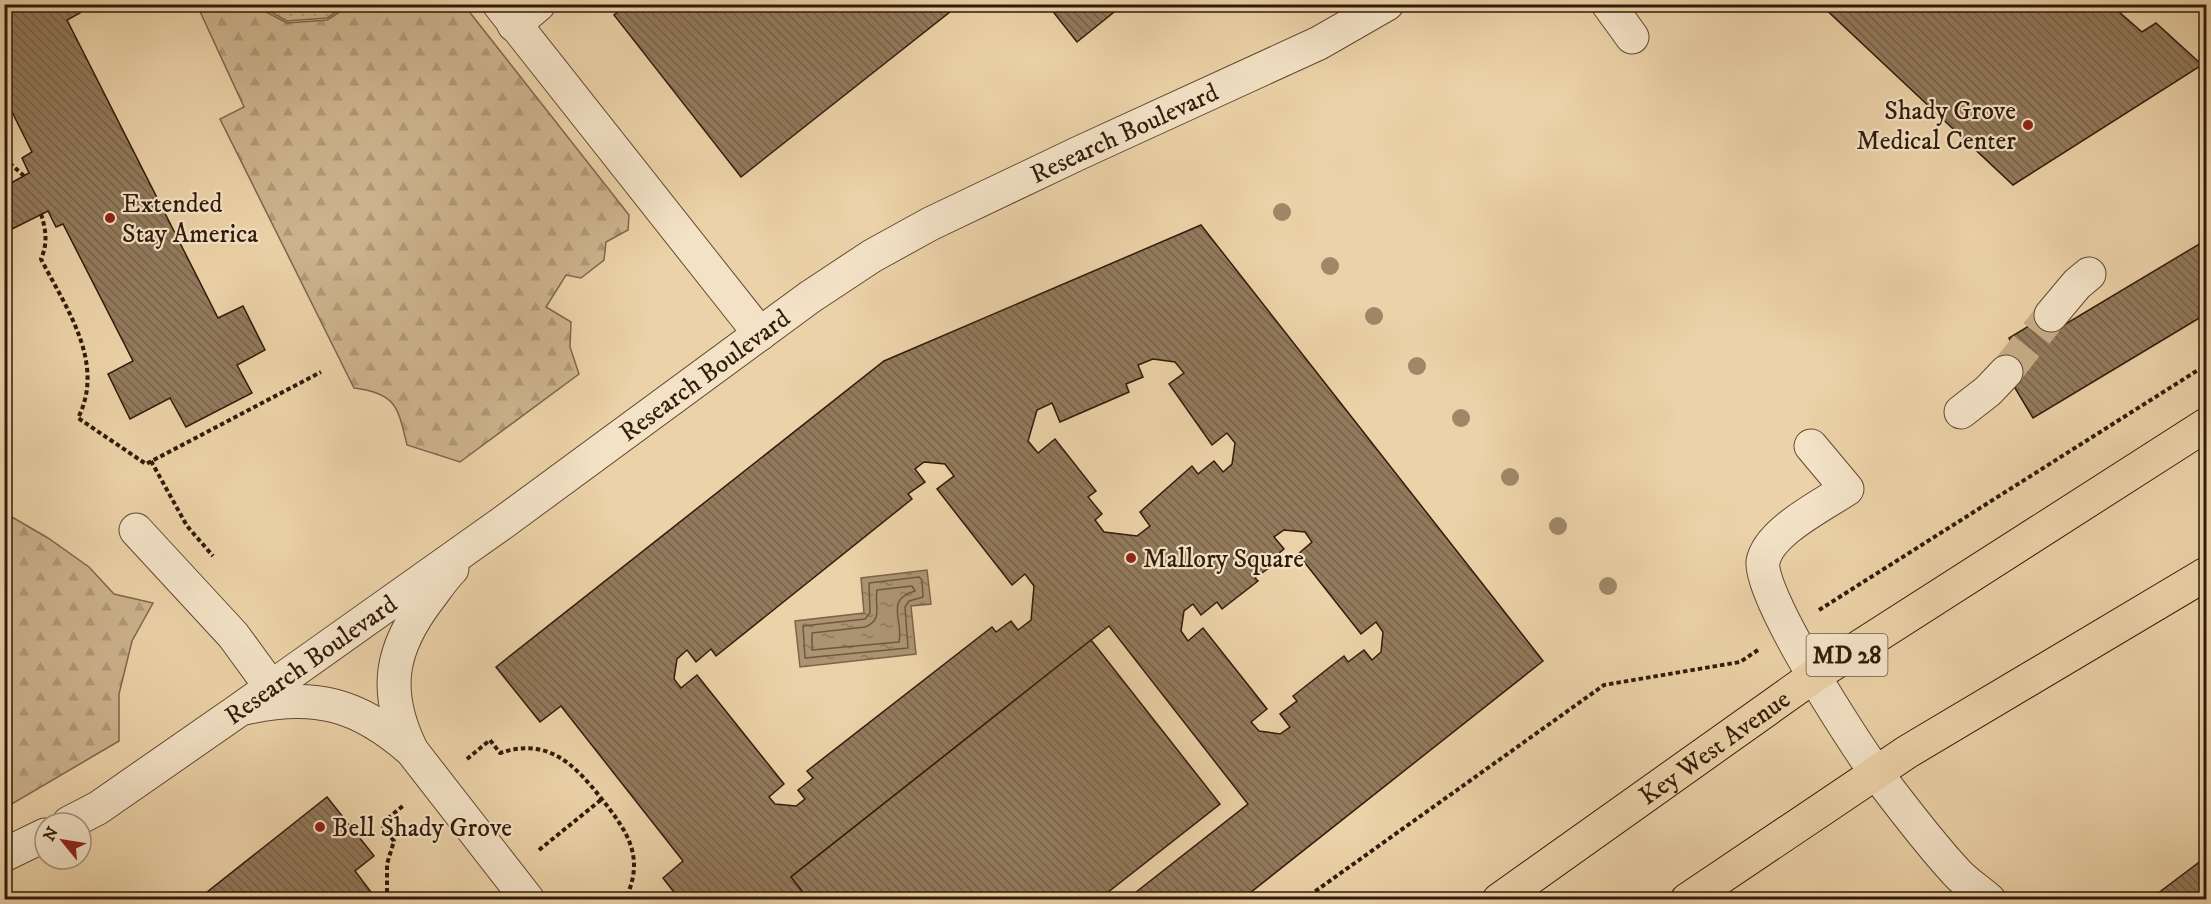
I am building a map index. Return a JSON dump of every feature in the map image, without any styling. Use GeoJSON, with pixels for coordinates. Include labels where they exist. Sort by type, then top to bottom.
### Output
{"type":"FeatureCollection","features":[{"type":"Feature","properties":{"kind":"main road","name":"Key West Avenue"},"geometry":{"type":"LineString","coordinates":[[1499,900],[1814,676],[2206,426]]}},
{"type":"Feature","properties":{"kind":"main road"},"geometry":{"type":"LineString","coordinates":[[1688,900],[1876,772],[2206,574]]}},
{"type":"Feature","properties":{"kind":"street","name":"Research Boulevard"},"geometry":{"type":"LineString","coordinates":[[92,811],[501,524],[760,334],[872,256],[930,224],[1319,43],[1387,4]]}},
{"type":"Feature","properties":{"kind":"street"},"geometry":{"type":"LineString","coordinates":[[1608,4],[1632,37]]}},
{"type":"Feature","properties":{"kind":"street"},"geometry":{"type":"LineString","coordinates":[[517,11],[760,334]]}},
{"type":"Feature","properties":{"kind":"street"},"geometry":{"type":"LineString","coordinates":[[2051,315],[2077,284],[2089,274]]}},
{"type":"Feature","properties":{"kind":"street"},"geometry":{"type":"LineString","coordinates":[[1961,412],[2006,372]]}},
{"type":"Feature","properties":{"kind":"street"},"geometry":{"type":"LineString","coordinates":[[1811,446],[1847,489],[1781,533],[1770,546],[1763,563],[1765,581],[1814,676],[1876,772],[1958,874],[1989,900]]}},
{"type":"Feature","properties":{"kind":"street"},"geometry":{"type":"LineString","coordinates":[[411,751],[399,725],[394,702],[393,678],[398,650],[416,615],[448,573],[501,524]]}},
{"type":"Feature","properties":{"kind":"street"},"geometry":{"type":"LineString","coordinates":[[136,530],[233,635],[271,687]]}},
{"type":"Feature","properties":{"kind":"street"},"geometry":{"type":"LineString","coordinates":[[239,710],[277,702],[315,701],[338,706],[364,716],[391,733],[411,751],[528,900]]}},
{"type":"Feature","properties":{"kind":"street"},"geometry":{"type":"LineString","coordinates":[[4,855],[33,841]]}},
{"type":"Feature","properties":{"kind":"path"},"geometry":{"type":"LineString","coordinates":[[4,158],[24,176]]}},
{"type":"Feature","properties":{"kind":"path"},"geometry":{"type":"LineString","coordinates":[[41,214],[46,237],[46,248],[41,259],[78,332],[88,369],[87,401],[78,418],[146,464],[321,372]]}},
{"type":"Feature","properties":{"kind":"path"},"geometry":{"type":"LineString","coordinates":[[151,461],[187,526],[218,561]]}},
{"type":"Feature","properties":{"kind":"path"},"geometry":{"type":"LineString","coordinates":[[467,759],[490,740],[500,753],[515,748],[550,753],[574,766],[627,830],[634,870],[625,900]]}},
{"type":"Feature","properties":{"kind":"path"},"geometry":{"type":"LineString","coordinates":[[539,850],[602,799]]}},
{"type":"Feature","properties":{"kind":"path"},"geometry":{"type":"LineString","coordinates":[[387,900],[387,864],[394,841],[381,824],[404,805]]}},
{"type":"Feature","properties":{"kind":"green space"},"geometry":{"type":"Polygon","coordinates":[[[197,5],[253,5],[287,23],[327,20],[351,5],[464,5],[629,215],[628,230],[606,242],[604,260],[581,278],[566,275],[546,307],[571,322],[570,347],[579,374],[460,462],[407,445],[401,421],[393,404],[379,394],[354,388],[220,119],[244,107],[197,5]]]}},
{"type":"Feature","properties":{"kind":"green space"},"geometry":{"type":"Polygon","coordinates":[[[258,5],[347,5],[327,18],[287,21],[258,5]]]}},
{"type":"Feature","properties":{"kind":"green space"},"geometry":{"type":"Polygon","coordinates":[[[5,513],[48,538],[89,567],[114,594],[153,603],[132,641],[119,694],[119,741],[5,808],[5,513]]]}},
{"type":"Feature","properties":{"kind":"water"},"geometry":{"type":"Polygon","coordinates":[[[927,570],[931,604],[911,606],[916,654],[800,667],[795,621],[864,613],[861,578],[927,570]]]}},
{"type":"Feature","properties":{"kind":"building","name":"Extended Stay America"},"geometry":{"type":"Polygon","coordinates":[[[4,4],[76,4],[80,13],[67,20],[218,318],[243,306],[265,350],[237,365],[252,393],[186,427],[170,398],[130,419],[108,374],[133,361],[63,224],[56,227],[48,211],[4,233],[4,187],[29,173],[22,158],[32,152],[7,102],[4,103],[4,4]]]}},
{"type":"Feature","properties":{"kind":"building"},"geometry":{"type":"Polygon","coordinates":[[[628,4],[960,4],[741,177],[614,15],[628,4]]]}},
{"type":"Feature","properties":{"kind":"building"},"geometry":{"type":"Polygon","coordinates":[[[1047,4],[1124,4],[1077,42],[1047,4]]]}},
{"type":"Feature","properties":{"kind":"building","name":"Shady Grove Medical Center"},"geometry":{"type":"Polygon","coordinates":[[[1820,4],[2099,4],[2104,9],[2111,5],[2142,32],[2156,23],[2202,65],[2013,185],[1820,4]]]}},
{"type":"Feature","properties":{"kind":"building","name":"Mallory Square"},"geometry":{"type":"Polygon","coordinates":[[[1201,225],[1543,661],[1241,900],[1126,900],[1248,804],[1109,626],[791,877],[809,900],[680,900],[663,878],[683,861],[561,706],[540,722],[496,667],[884,361],[1201,225]],[[1153,359],[1138,365],[1143,377],[1126,384],[1129,392],[1060,422],[1052,403],[1037,410],[1028,441],[1038,453],[1055,439],[1096,491],[1088,497],[1102,514],[1095,520],[1104,532],[1137,536],[1150,526],[1140,512],[1192,466],[1198,474],[1214,461],[1223,472],[1232,464],[1235,443],[1227,433],[1212,445],[1169,384],[1184,373],[1175,362],[1153,359]],[[924,462],[915,469],[925,482],[908,494],[912,499],[716,656],[711,649],[696,662],[687,650],[677,659],[674,679],[681,688],[697,675],[784,784],[769,797],[775,804],[796,806],[805,799],[798,790],[813,778],[807,771],[992,627],[996,632],[1011,621],[1018,630],[1031,620],[1034,586],[1025,574],[1012,585],[937,489],[954,476],[945,464],[924,462]],[[1284,530],[1274,537],[1284,549],[1267,563],[1270,567],[1255,578],[1258,581],[1222,609],[1217,602],[1201,615],[1193,604],[1184,611],[1181,631],[1188,641],[1203,628],[1267,709],[1251,722],[1259,731],[1280,734],[1290,727],[1280,714],[1297,701],[1293,696],[1344,656],[1348,662],[1364,650],[1372,660],[1381,652],[1383,632],[1376,622],[1361,634],[1298,554],[1312,542],[1305,532],[1284,530]]]}},
{"type":"Feature","properties":{"kind":"building"},"geometry":{"type":"Polygon","coordinates":[[[2206,240],[2206,314],[2033,418],[2000,363],[2017,353],[2009,338],[2050,313],[2059,328],[2206,240]]]}},
{"type":"Feature","properties":{"kind":"building"},"geometry":{"type":"Polygon","coordinates":[[[1091,640],[1220,804],[1098,900],[809,900],[791,877],[1091,640]]]}},
{"type":"Feature","properties":{"kind":"building","name":"Bell Shady Grove"},"geometry":{"type":"Polygon","coordinates":[[[327,797],[374,856],[355,871],[377,900],[197,900],[327,797]]]}},
{"type":"Feature","properties":{"kind":"building"},"geometry":{"type":"Polygon","coordinates":[[[2206,857],[2206,900],[2149,900],[2206,857]]]}},
{"type":"Feature","properties":{"kind":"tunnel"},"geometry":{"type":"LineString","coordinates":[[2006,372],[2051,315]]}},
{"type":"Feature","properties":{"kind":"place","name":"Shady Grove Medical Center"},"geometry":{"type":"Point","coordinates":[2028,125]}},
{"type":"Feature","properties":{"kind":"place","name":"Extended Stay America"},"geometry":{"type":"Point","coordinates":[110,218]}},
{"type":"Feature","properties":{"kind":"place","name":"Mallory Square"},"geometry":{"type":"Point","coordinates":[1131,558]}},
{"type":"Feature","properties":{"kind":"place","name":"Bell Shady Grove"},"geometry":{"type":"Point","coordinates":[320,827]}}]}
